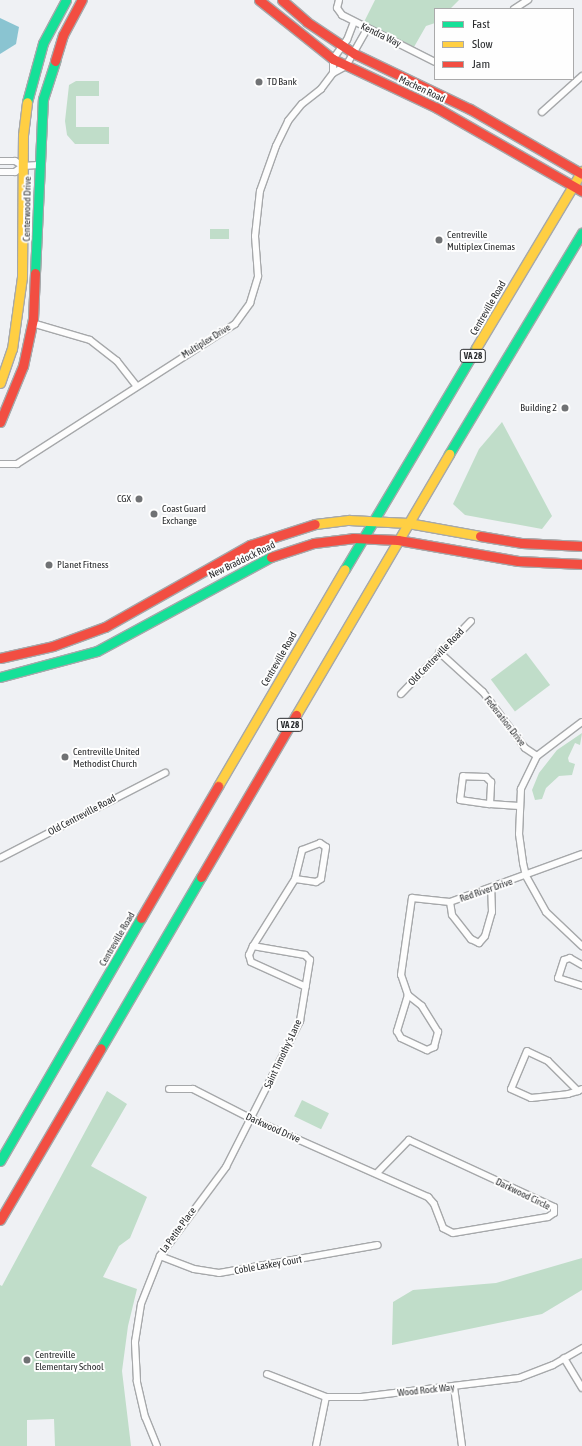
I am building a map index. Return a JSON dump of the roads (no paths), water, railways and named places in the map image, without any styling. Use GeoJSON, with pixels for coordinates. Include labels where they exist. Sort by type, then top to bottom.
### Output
{"type":"FeatureCollection","features":[{"type":"Feature","properties":{"kind":"main road","name":"Centerwood Drive"},"geometry":{"type":"LineString","coordinates":[[0,383],[12,349],[22,278],[23,166],[27,98],[33,73],[43,43],[66,0]]}},
{"type":"Feature","properties":{"kind":"main road","name":"Centerwood Drive"},"geometry":{"type":"LineString","coordinates":[[0,422],[23,366],[32,323],[40,124],[48,75],[63,35],[82,0]]}},
{"type":"Feature","properties":{"kind":"main road","name":"Machen Road"},"geometry":{"type":"LineString","coordinates":[[259,0],[332,59],[437,108],[572,188],[582,191]]}},
{"type":"Feature","properties":{"kind":"main road","name":"Machen Road"},"geometry":{"type":"LineString","coordinates":[[282,0],[355,54],[470,109],[582,173]]}},
{"type":"Feature","properties":{"kind":"main road","name":"Centreville Road"},"geometry":{"type":"LineString","coordinates":[[0,1161],[302,642],[376,521],[582,173]]}},
{"type":"Feature","properties":{"kind":"main road","name":"VA 28"},"geometry":{"type":"LineString","coordinates":[[0,1220],[408,522],[582,233]]}},
{"type":"Feature","properties":{"kind":"main road","name":"New Braddock Road"},"geometry":{"type":"LineString","coordinates":[[0,658],[53,646],[105,626],[269,537],[316,524],[350,520],[408,522],[522,543],[582,546]]}},
{"type":"Feature","properties":{"kind":"main road","name":"New Braddock Road"},"geometry":{"type":"LineString","coordinates":[[0,676],[65,662],[102,649],[230,576],[276,554],[330,540],[398,540],[518,561],[582,564]]}},
{"type":"Feature","properties":{"kind":"street","name":"Kendra Way"},"geometry":{"type":"LineString","coordinates":[[339,0],[340,12],[354,22],[434,62]]}},
{"type":"Feature","properties":{"kind":"street"},"geometry":{"type":"LineString","coordinates":[[516,8],[528,0]]}},
{"type":"Feature","properties":{"kind":"street"},"geometry":{"type":"LineString","coordinates":[[354,22],[343,46],[332,59],[333,73],[346,66],[355,54],[367,29]]}},
{"type":"Feature","properties":{"kind":"street","name":"Multiplex Drive"},"geometry":{"type":"LineString","coordinates":[[0,464],[8,467],[17,464],[136,385],[235,324],[250,303],[258,276],[256,236],[260,191],[276,146],[288,121],[322,89],[333,73]]}},
{"type":"Feature","properties":{"kind":"street"},"geometry":{"type":"LineString","coordinates":[[542,112],[582,76]]}},
{"type":"Feature","properties":{"kind":"street"},"geometry":{"type":"LineString","coordinates":[[0,161],[15,161],[23,166]]}},
{"type":"Feature","properties":{"kind":"street"},"geometry":{"type":"LineString","coordinates":[[0,172],[15,172],[23,166],[38,165]]}},
{"type":"Feature","properties":{"kind":"street"},"geometry":{"type":"LineString","coordinates":[[32,323],[90,340],[117,361],[136,385]]}},
{"type":"Feature","properties":{"kind":"street","name":"Old Centreville Road"},"geometry":{"type":"LineString","coordinates":[[401,694],[439,652],[471,621]]}},
{"type":"Feature","properties":{"kind":"street","name":"Federation Drive"},"geometry":{"type":"LineString","coordinates":[[439,652],[483,692],[525,748],[537,756]]}},
{"type":"Feature","properties":{"kind":"street"},"geometry":{"type":"LineString","coordinates":[[582,722],[537,756],[528,772],[519,806],[519,834],[526,876],[546,912],[582,946]]}},
{"type":"Feature","properties":{"kind":"street","name":"Old Centreville Road"},"geometry":{"type":"LineString","coordinates":[[0,858],[165,773]]}},
{"type":"Feature","properties":{"kind":"street"},"geometry":{"type":"LineString","coordinates":[[490,804],[491,782],[486,777],[463,776],[460,800],[490,804],[519,806]]}},
{"type":"Feature","properties":{"kind":"street"},"geometry":{"type":"LineString","coordinates":[[295,879],[316,882],[321,879],[326,847],[320,843],[302,850],[295,879],[253,946],[249,955],[251,962],[306,987]]}},
{"type":"Feature","properties":{"kind":"street","name":"Red River Drive"},"geometry":{"type":"LineString","coordinates":[[408,995],[401,975],[412,898],[450,902],[491,889],[582,854]]}},
{"type":"Feature","properties":{"kind":"street"},"geometry":{"type":"LineString","coordinates":[[450,902],[452,915],[479,943],[485,936],[492,912],[491,889]]}},
{"type":"Feature","properties":{"kind":"street","name":"Saint Timothy's Lane"},"geometry":{"type":"LineString","coordinates":[[252,1119],[300,1021],[310,960],[305,955],[253,946]]}},
{"type":"Feature","properties":{"kind":"street"},"geometry":{"type":"LineString","coordinates":[[582,965],[570,958],[564,960],[558,978],[582,986]]}},
{"type":"Feature","properties":{"kind":"street"},"geometry":{"type":"LineString","coordinates":[[408,995],[422,1006],[438,1032],[434,1047],[428,1050],[401,1038],[397,1031],[408,995]]}},
{"type":"Feature","properties":{"kind":"street"},"geometry":{"type":"LineString","coordinates":[[527,1051],[548,1061],[580,1090],[531,1098],[511,1088],[527,1051]]}},
{"type":"Feature","properties":{"kind":"street","name":"Darkwood Drive"},"geometry":{"type":"LineString","coordinates":[[169,1088],[193,1089],[252,1119],[377,1173]]}},
{"type":"Feature","properties":{"kind":"street","name":"La Petite Place"},"geometry":{"type":"LineString","coordinates":[[157,1446],[140,1400],[135,1348],[141,1304],[160,1256],[226,1167],[252,1119]]}},
{"type":"Feature","properties":{"kind":"street","name":"Darkwood Circle"},"geometry":{"type":"LineString","coordinates":[[409,1140],[554,1207],[554,1213],[548,1217],[453,1233],[443,1228],[434,1204],[428,1197],[377,1173],[409,1140]]}},
{"type":"Feature","properties":{"kind":"street","name":"Coble Laskey Court"},"geometry":{"type":"LineString","coordinates":[[160,1256],[194,1269],[219,1273],[378,1245]]}},
{"type":"Feature","properties":{"kind":"street","name":"Wood Rock Way"},"geometry":{"type":"LineString","coordinates":[[267,1374],[326,1397],[361,1397],[519,1378],[564,1358],[582,1348]]}},
{"type":"Feature","properties":{"kind":"street"},"geometry":{"type":"LineString","coordinates":[[564,1358],[582,1388]]}},
{"type":"Feature","properties":{"kind":"street"},"geometry":{"type":"LineString","coordinates":[[454,1387],[462,1446]]}},
{"type":"Feature","properties":{"kind":"street"},"geometry":{"type":"LineString","coordinates":[[316,1446],[326,1397]]}},
{"type":"Feature","properties":{"kind":"water"},"geometry":{"type":"Polygon","coordinates":[[[0,18],[19,27],[16,44],[0,54],[0,18]]]}},
{"type":"Feature","properties":{"kind":"place","name":"TD Bank"},"geometry":{"type":"Point","coordinates":[259,82]}},
{"type":"Feature","properties":{"kind":"place","name":"Centreville Multiplex Cinemas"},"geometry":{"type":"Point","coordinates":[439,240]}},
{"type":"Feature","properties":{"kind":"place","name":"Building 2"},"geometry":{"type":"Point","coordinates":[565,408]}},
{"type":"Feature","properties":{"kind":"place","name":"CGX"},"geometry":{"type":"Point","coordinates":[139,499]}},
{"type":"Feature","properties":{"kind":"place","name":"Coast Guard Exchange"},"geometry":{"type":"Point","coordinates":[154,514]}},
{"type":"Feature","properties":{"kind":"place","name":"Planet Fitness"},"geometry":{"type":"Point","coordinates":[49,565]}},
{"type":"Feature","properties":{"kind":"place","name":"Centreville United Methodist Church"},"geometry":{"type":"Point","coordinates":[65,757]}},
{"type":"Feature","properties":{"kind":"place","name":"Centreville Elementary School"},"geometry":{"type":"Point","coordinates":[27,1360]}}]}
